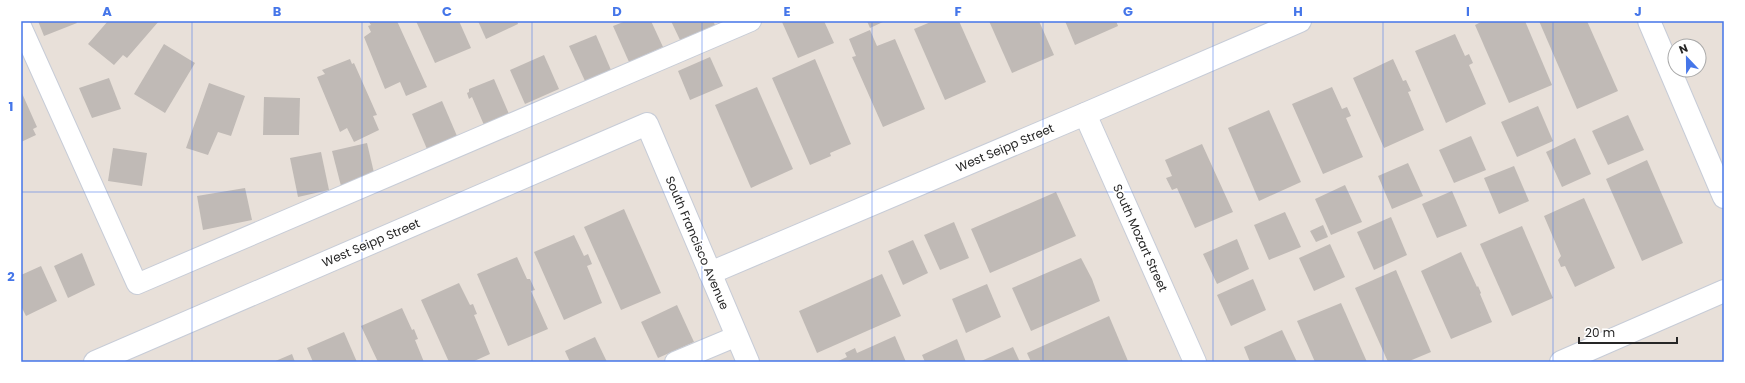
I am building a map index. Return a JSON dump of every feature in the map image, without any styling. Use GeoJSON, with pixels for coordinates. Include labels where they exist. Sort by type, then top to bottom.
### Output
{"type":"FeatureCollection","features":[{"type":"Feature","properties":{"kind":"street","name":"West Seipp Street"},"geometry":{"type":"LineString","coordinates":[[710,273],[1300,21]]}},
{"type":"Feature","properties":{"kind":"street"},"geometry":{"type":"LineString","coordinates":[[1649,21],[1724,198]]}},
{"type":"Feature","properties":{"kind":"street","name":"South Mozart Street"},"geometry":{"type":"LineString","coordinates":[[1085,114],[1195,362]]}},
{"type":"Feature","properties":{"kind":"street","name":"West Seipp Street"},"geometry":{"type":"LineString","coordinates":[[95,362],[647,124]]}},
{"type":"Feature","properties":{"kind":"street","name":"South Francisco Avenue"},"geometry":{"type":"LineString","coordinates":[[647,124],[748,362]]}},
{"type":"Feature","properties":{"kind":"street"},"geometry":{"type":"LineString","coordinates":[[1561,362],[1724,291]]}},
{"type":"Feature","properties":{"kind":"lane"},"geometry":{"type":"LineString","coordinates":[[21,26],[137,284],[751,21]]}},
{"type":"Feature","properties":{"kind":"lane"},"geometry":{"type":"LineString","coordinates":[[675,362],[737,336]]}},
{"type":"Feature","properties":{"kind":"building"},"geometry":{"type":"Polygon","coordinates":[[[38,21],[76,21],[77,23],[44,36],[38,21]]]}},
{"type":"Feature","properties":{"kind":"building"},"geometry":{"type":"Polygon","coordinates":[[[108,21],[159,21],[127,58],[123,55],[114,65],[88,44],[108,21]]]}},
{"type":"Feature","properties":{"kind":"building"},"geometry":{"type":"Polygon","coordinates":[[[397,21],[427,87],[406,96],[400,82],[385,89],[364,37],[371,32],[368,26],[371,25],[369,22],[397,21]]]}},
{"type":"Feature","properties":{"kind":"building"},"geometry":{"type":"Polygon","coordinates":[[[416,21],[459,21],[471,48],[435,63],[416,21]]]}},
{"type":"Feature","properties":{"kind":"building"},"geometry":{"type":"Polygon","coordinates":[[[478,21],[517,21],[518,24],[486,39],[478,21]]]}},
{"type":"Feature","properties":{"kind":"building"},"geometry":{"type":"Polygon","coordinates":[[[626,21],[651,21],[663,47],[629,62],[613,26],[626,21]]]}},
{"type":"Feature","properties":{"kind":"building"},"geometry":{"type":"Polygon","coordinates":[[[671,21],[713,21],[715,25],[680,40],[671,21]]]}},
{"type":"Feature","properties":{"kind":"building"},"geometry":{"type":"Polygon","coordinates":[[[824,21],[834,43],[798,58],[782,22],[824,21]]]}},
{"type":"Feature","properties":{"kind":"building"},"geometry":{"type":"Polygon","coordinates":[[[867,21],[885,21],[870,28],[867,21]]]}},
{"type":"Feature","properties":{"kind":"building"},"geometry":{"type":"Polygon","coordinates":[[[933,21],[959,21],[986,82],[945,100],[914,29],[933,21]]]}},
{"type":"Feature","properties":{"kind":"building"},"geometry":{"type":"Polygon","coordinates":[[[989,21],[1039,21],[1054,55],[1012,73],[989,21]]]}},
{"type":"Feature","properties":{"kind":"building"},"geometry":{"type":"Polygon","coordinates":[[[1065,21],[1116,21],[1118,26],[1075,45],[1065,21]]]}},
{"type":"Feature","properties":{"kind":"building"},"geometry":{"type":"Polygon","coordinates":[[[1483,21],[1525,21],[1552,85],[1509,103],[1475,25],[1483,21]]]}},
{"type":"Feature","properties":{"kind":"building"},"geometry":{"type":"Polygon","coordinates":[[[1539,21],[1587,21],[1618,91],[1577,109],[1539,21]]]}},
{"type":"Feature","properties":{"kind":"building"},"geometry":{"type":"Polygon","coordinates":[[[870,30],[877,46],[895,39],[925,109],[883,127],[852,57],[856,56],[849,39],[870,30]]]}},
{"type":"Feature","properties":{"kind":"building"},"geometry":{"type":"Polygon","coordinates":[[[1455,34],[1465,56],[1469,54],[1473,63],[1469,65],[1486,104],[1446,123],[1415,51],[1455,34]]]}},
{"type":"Feature","properties":{"kind":"building"},"geometry":{"type":"Polygon","coordinates":[[[596,35],[611,70],[585,81],[569,46],[596,35]]]}},
{"type":"Feature","properties":{"kind":"building"},"geometry":{"type":"Polygon","coordinates":[[[164,44],[195,63],[165,113],[134,94],[164,44]]]}},
{"type":"Feature","properties":{"kind":"building"},"geometry":{"type":"Polygon","coordinates":[[[544,55],[559,89],[525,104],[510,70],[544,55]]]}},
{"type":"Feature","properties":{"kind":"building"},"geometry":{"type":"Polygon","coordinates":[[[710,57],[723,86],[690,100],[678,71],[710,57]]]}},
{"type":"Feature","properties":{"kind":"building"},"geometry":{"type":"Polygon","coordinates":[[[350,59],[352,64],[354,63],[377,115],[373,116],[379,130],[354,142],[347,128],[340,132],[317,77],[325,74],[322,70],[350,59]]]}},
{"type":"Feature","properties":{"kind":"building"},"geometry":{"type":"Polygon","coordinates":[[[815,59],[851,144],[830,153],[831,156],[810,165],[772,78],[815,59]]]}},
{"type":"Feature","properties":{"kind":"building"},"geometry":{"type":"Polygon","coordinates":[[[1393,59],[1403,81],[1406,80],[1411,91],[1408,92],[1424,130],[1384,148],[1353,78],[1393,59]]]}},
{"type":"Feature","properties":{"kind":"building"},"geometry":{"type":"Polygon","coordinates":[[[109,78],[121,109],[92,118],[79,88],[109,78]]]}},
{"type":"Feature","properties":{"kind":"building"},"geometry":{"type":"Polygon","coordinates":[[[494,79],[509,114],[484,125],[472,97],[469,99],[467,93],[469,92],[469,89],[494,79]]]}},
{"type":"Feature","properties":{"kind":"building"},"geometry":{"type":"Polygon","coordinates":[[[209,83],[245,96],[231,136],[218,132],[208,155],[186,148],[209,83]]]}},
{"type":"Feature","properties":{"kind":"building"},"geometry":{"type":"Polygon","coordinates":[[[757,87],[793,169],[751,188],[715,105],[757,87]]]}},
{"type":"Feature","properties":{"kind":"building"},"geometry":{"type":"Polygon","coordinates":[[[1332,87],[1342,109],[1347,107],[1351,116],[1346,118],[1363,157],[1323,174],[1292,104],[1332,87]]]}},
{"type":"Feature","properties":{"kind":"building"},"geometry":{"type":"Polygon","coordinates":[[[21,91],[37,127],[33,129],[36,135],[21,142],[21,91]]]}},
{"type":"Feature","properties":{"kind":"building"},"geometry":{"type":"Polygon","coordinates":[[[264,97],[300,98],[299,135],[263,135],[264,97]]]}},
{"type":"Feature","properties":{"kind":"building"},"geometry":{"type":"Polygon","coordinates":[[[442,101],[457,136],[427,149],[412,114],[442,101]]]}},
{"type":"Feature","properties":{"kind":"building"},"geometry":{"type":"Polygon","coordinates":[[[1538,106],[1553,141],[1517,157],[1501,122],[1538,106]]]}},
{"type":"Feature","properties":{"kind":"building"},"geometry":{"type":"Polygon","coordinates":[[[1269,110],[1301,182],[1259,201],[1228,128],[1269,110]]]}},
{"type":"Feature","properties":{"kind":"building"},"geometry":{"type":"Polygon","coordinates":[[[1628,115],[1644,150],[1608,165],[1592,131],[1628,115]]]}},
{"type":"Feature","properties":{"kind":"building"},"geometry":{"type":"Polygon","coordinates":[[[1471,136],[1486,170],[1454,183],[1439,150],[1471,136]]]}},
{"type":"Feature","properties":{"kind":"building"},"geometry":{"type":"Polygon","coordinates":[[[1575,138],[1591,174],[1562,187],[1546,152],[1575,138]]]}},
{"type":"Feature","properties":{"kind":"building"},"geometry":{"type":"Polygon","coordinates":[[[367,143],[375,177],[341,186],[332,151],[367,143]]]}},
{"type":"Feature","properties":{"kind":"building"},"geometry":{"type":"Polygon","coordinates":[[[1202,144],[1233,212],[1195,228],[1177,188],[1172,190],[1166,178],[1172,176],[1165,160],[1202,144]]]}},
{"type":"Feature","properties":{"kind":"building"},"geometry":{"type":"Polygon","coordinates":[[[113,148],[147,153],[142,186],[108,181],[113,148]]]}},
{"type":"Feature","properties":{"kind":"building"},"geometry":{"type":"Polygon","coordinates":[[[321,152],[329,190],[298,197],[290,158],[321,152]]]}},
{"type":"Feature","properties":{"kind":"building"},"geometry":{"type":"Polygon","coordinates":[[[1647,160],[1683,243],[1642,261],[1606,179],[1647,160]]]}},
{"type":"Feature","properties":{"kind":"building"},"geometry":{"type":"Polygon","coordinates":[[[1408,163],[1423,196],[1392,209],[1378,176],[1408,163]]]}},
{"type":"Feature","properties":{"kind":"building"},"geometry":{"type":"Polygon","coordinates":[[[1514,166],[1529,201],[1499,214],[1484,178],[1514,166]]]}},
{"type":"Feature","properties":{"kind":"building"},"geometry":{"type":"Polygon","coordinates":[[[1345,185],[1362,222],[1331,235],[1315,199],[1345,185]]]}},
{"type":"Feature","properties":{"kind":"building"},"geometry":{"type":"Polygon","coordinates":[[[245,188],[252,220],[203,230],[197,196],[245,188]]]}},
{"type":"Feature","properties":{"kind":"building"},"geometry":{"type":"Polygon","coordinates":[[[1452,191],[1467,226],[1437,238],[1422,204],[1452,191]]]}},
{"type":"Feature","properties":{"kind":"building"},"geometry":{"type":"Polygon","coordinates":[[[1056,192],[1076,236],[990,273],[971,229],[1056,192]]]}},
{"type":"Feature","properties":{"kind":"building"},"geometry":{"type":"Polygon","coordinates":[[[1584,198],[1615,268],[1575,287],[1565,266],[1561,267],[1558,260],[1561,256],[1544,216],[1584,198]]]}},
{"type":"Feature","properties":{"kind":"building"},"geometry":{"type":"Polygon","coordinates":[[[624,209],[661,293],[621,310],[584,227],[624,209]]]}},
{"type":"Feature","properties":{"kind":"building"},"geometry":{"type":"Polygon","coordinates":[[[1285,212],[1301,247],[1269,260],[1254,225],[1285,212]]]}},
{"type":"Feature","properties":{"kind":"building"},"geometry":{"type":"Polygon","coordinates":[[[1391,217],[1407,255],[1374,270],[1357,232],[1391,217]]]}},
{"type":"Feature","properties":{"kind":"building"},"geometry":{"type":"Polygon","coordinates":[[[954,222],[969,258],[940,270],[924,235],[954,222]]]}},
{"type":"Feature","properties":{"kind":"building"},"geometry":{"type":"Polygon","coordinates":[[[1323,225],[1328,237],[1316,242],[1310,231],[1323,225]]]}},
{"type":"Feature","properties":{"kind":"building"},"geometry":{"type":"Polygon","coordinates":[[[1522,226],[1553,298],[1512,316],[1480,244],[1522,226]]]}},
{"type":"Feature","properties":{"kind":"building"},"geometry":{"type":"Polygon","coordinates":[[[574,235],[584,256],[588,254],[592,264],[587,266],[602,303],[564,320],[534,252],[574,235]]]}},
{"type":"Feature","properties":{"kind":"building"},"geometry":{"type":"Polygon","coordinates":[[[1237,239],[1249,269],[1217,284],[1203,254],[1237,239]]]}},
{"type":"Feature","properties":{"kind":"building"},"geometry":{"type":"Polygon","coordinates":[[[913,240],[928,273],[903,285],[888,251],[913,240]]]}},
{"type":"Feature","properties":{"kind":"building"},"geometry":{"type":"Polygon","coordinates":[[[1330,244],[1345,277],[1314,291],[1299,258],[1330,244]]]}},
{"type":"Feature","properties":{"kind":"building"},"geometry":{"type":"Polygon","coordinates":[[[1461,252],[1477,287],[1478,286],[1492,322],[1451,339],[1421,271],[1461,252]]]}},
{"type":"Feature","properties":{"kind":"building"},"geometry":{"type":"Polygon","coordinates":[[[82,253],[95,285],[68,298],[54,266],[82,253]]]}},
{"type":"Feature","properties":{"kind":"building"},"geometry":{"type":"Polygon","coordinates":[[[517,257],[527,279],[530,279],[535,290],[531,291],[548,329],[508,346],[477,274],[517,257]]]}},
{"type":"Feature","properties":{"kind":"building"},"geometry":{"type":"Polygon","coordinates":[[[1081,258],[1092,279],[1100,301],[1031,331],[1012,288],[1081,258]]]}},
{"type":"Feature","properties":{"kind":"building"},"geometry":{"type":"Polygon","coordinates":[[[41,266],[57,301],[26,316],[21,306],[21,275],[41,266]]]}},
{"type":"Feature","properties":{"kind":"building"},"geometry":{"type":"Polygon","coordinates":[[[1396,270],[1431,352],[1407,362],[1388,362],[1355,288],[1396,270]]]}},
{"type":"Feature","properties":{"kind":"building"},"geometry":{"type":"Polygon","coordinates":[[[882,274],[901,316],[817,353],[799,311],[882,274]]]}},
{"type":"Feature","properties":{"kind":"building"},"geometry":{"type":"Polygon","coordinates":[[[1253,279],[1266,310],[1231,326],[1217,295],[1253,279]]]}},
{"type":"Feature","properties":{"kind":"building"},"geometry":{"type":"Polygon","coordinates":[[[459,283],[470,305],[473,304],[477,314],[474,315],[490,354],[472,362],[449,362],[421,300],[459,283]]]}},
{"type":"Feature","properties":{"kind":"building"},"geometry":{"type":"Polygon","coordinates":[[[987,284],[1001,317],[966,333],[952,299],[987,284]]]}},
{"type":"Feature","properties":{"kind":"building"},"geometry":{"type":"Polygon","coordinates":[[[1341,303],[1367,362],[1315,362],[1297,321],[1341,303]]]}},
{"type":"Feature","properties":{"kind":"building"},"geometry":{"type":"Polygon","coordinates":[[[677,305],[694,342],[658,358],[641,322],[677,305]]]}},
{"type":"Feature","properties":{"kind":"building"},"geometry":{"type":"Polygon","coordinates":[[[402,308],[412,330],[414,329],[418,339],[415,340],[424,362],[378,362],[361,326],[402,308]]]}},
{"type":"Feature","properties":{"kind":"building"},"geometry":{"type":"Polygon","coordinates":[[[1109,316],[1128,361],[1031,362],[1027,353],[1109,316]]]}},
{"type":"Feature","properties":{"kind":"building"},"geometry":{"type":"Polygon","coordinates":[[[1282,330],[1297,362],[1250,362],[1244,347],[1282,330]]]}},
{"type":"Feature","properties":{"kind":"building"},"geometry":{"type":"Polygon","coordinates":[[[344,332],[357,362],[313,362],[307,348],[344,332]]]}},
{"type":"Feature","properties":{"kind":"building"},"geometry":{"type":"Polygon","coordinates":[[[895,336],[906,362],[836,362],[847,357],[845,353],[855,348],[857,353],[895,336]]]}},
{"type":"Feature","properties":{"kind":"building"},"geometry":{"type":"Polygon","coordinates":[[[595,337],[607,362],[570,362],[565,351],[595,337]]]}},
{"type":"Feature","properties":{"kind":"building"},"geometry":{"type":"Polygon","coordinates":[[[957,339],[966,362],[925,362],[922,355],[957,339]]]}},
{"type":"Feature","properties":{"kind":"building"},"geometry":{"type":"Polygon","coordinates":[[[1013,347],[1020,362],[979,362],[1013,347]]]}},
{"type":"Feature","properties":{"kind":"building"},"geometry":{"type":"Polygon","coordinates":[[[292,354],[295,362],[273,362],[292,354]]]}}]}
